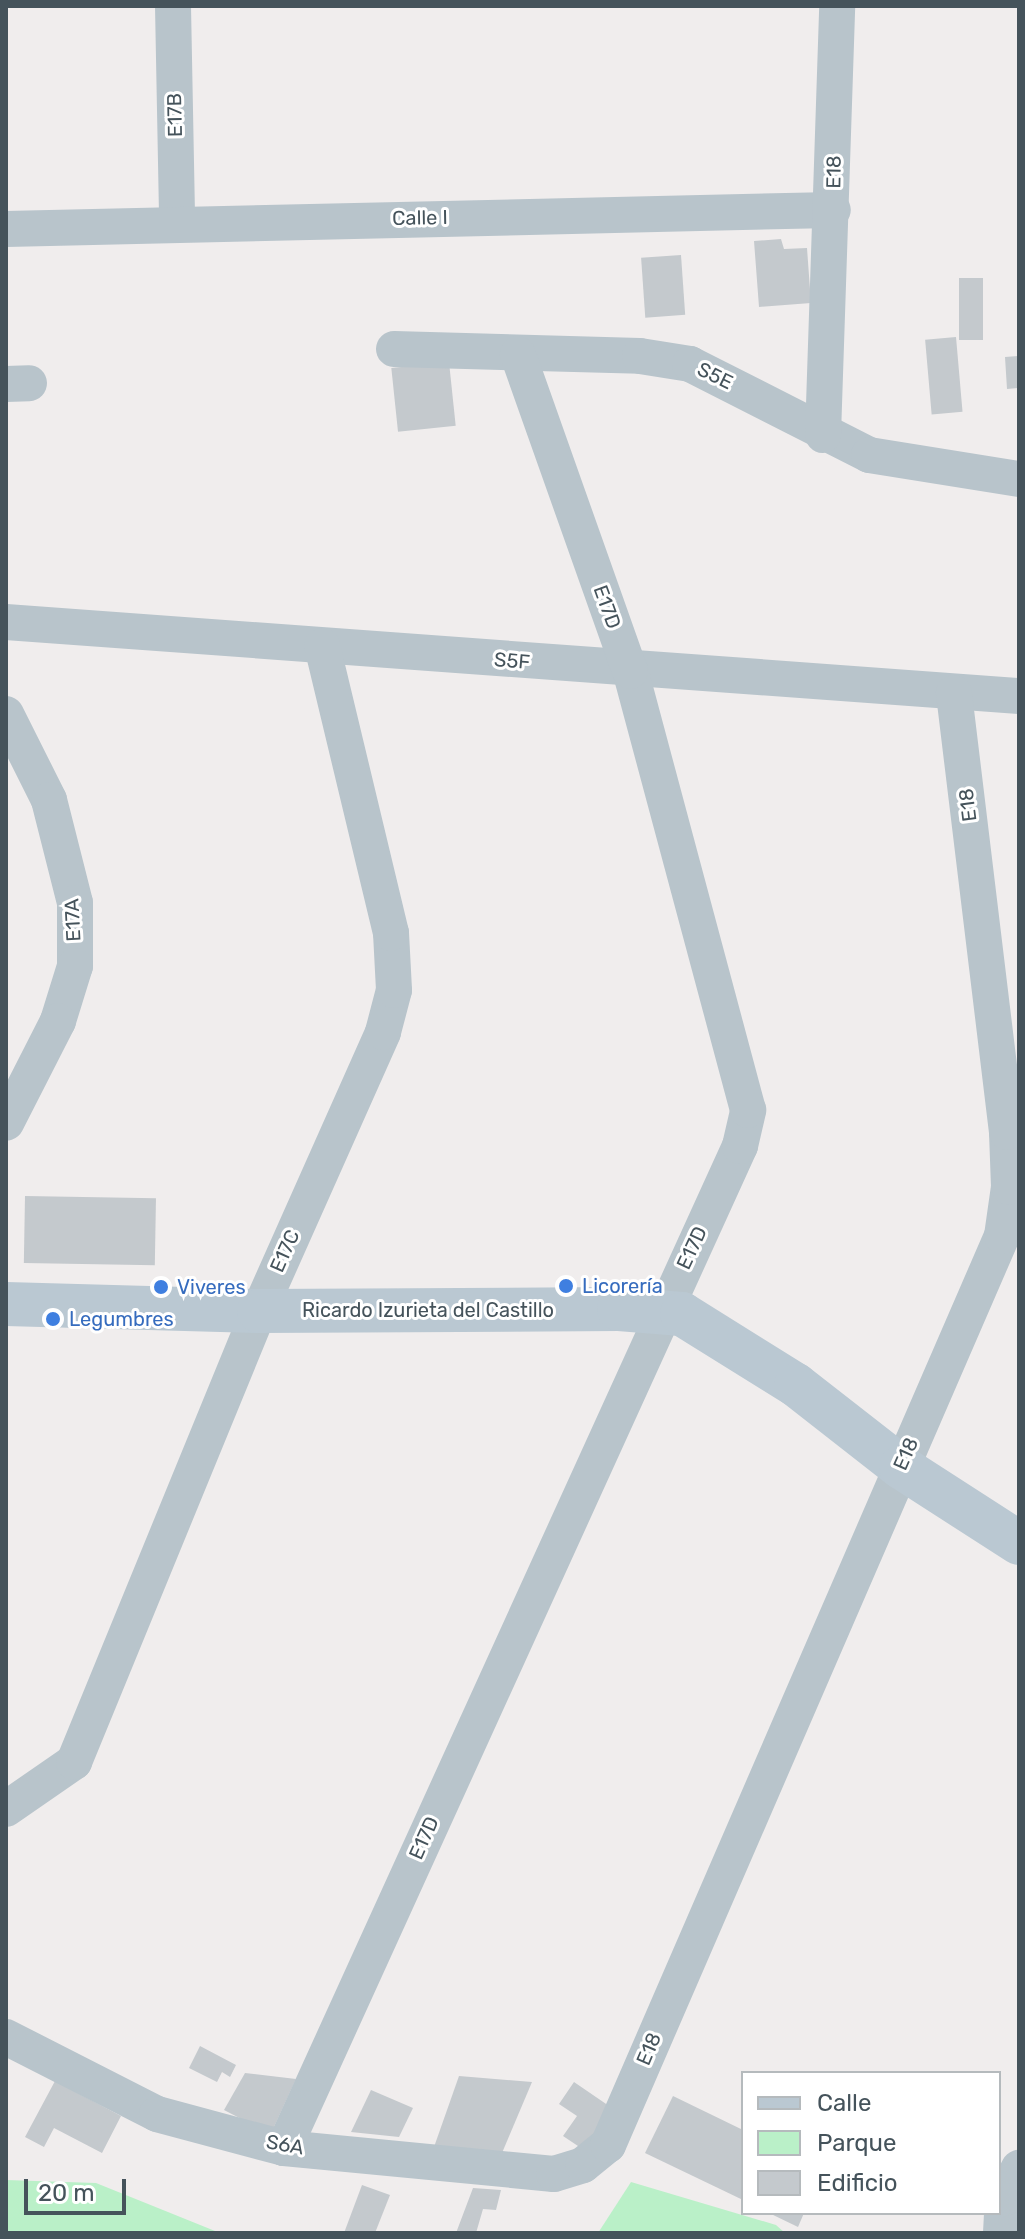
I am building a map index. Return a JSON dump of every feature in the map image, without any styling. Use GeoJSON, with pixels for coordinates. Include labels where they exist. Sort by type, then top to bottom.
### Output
{"type":"FeatureCollection","features":[{"type":"Feature","properties":{"kind":"street","name":"E17B"},"geometry":{"type":"LineString","coordinates":[[173,6],[177,224]]}},
{"type":"Feature","properties":{"kind":"street","name":"E18"},"geometry":{"type":"LineString","coordinates":[[823,435],[833,210],[837,6]]}},
{"type":"Feature","properties":{"kind":"street","name":"Calle I"},"geometry":{"type":"LineString","coordinates":[[6,229],[833,210]]}},
{"type":"Feature","properties":{"kind":"street","name":"S5E"},"geometry":{"type":"LineString","coordinates":[[394,349],[640,356],[690,364],[823,435],[869,455],[1019,479]]}},
{"type":"Feature","properties":{"kind":"street","name":"E17D"},"geometry":{"type":"LineString","coordinates":[[284,2148],[740,1146],[748,1110],[630,671],[518,354]]}},
{"type":"Feature","properties":{"kind":"street","name":"S5F"},"geometry":{"type":"LineString","coordinates":[[6,622],[630,671],[1019,696]]}},
{"type":"Feature","properties":{"kind":"street","name":"E17C"},"geometry":{"type":"LineString","coordinates":[[6,1809],[74,1762],[259,1311],[383,1032],[394,990],[391,933],[322,646]]}},
{"type":"Feature","properties":{"kind":"street","name":"E18"},"geometry":{"type":"LineString","coordinates":[[583,2165],[608,2145],[1002,1236],[1009,1187],[954,693]]}},
{"type":"Feature","properties":{"kind":"street","name":"E17A"},"geometry":{"type":"LineString","coordinates":[[6,714],[49,800],[75,903],[75,966],[62,1007],[6,1123]]}},
{"type":"Feature","properties":{"kind":"street","name":"Ricardo Izurieta del Castillo"},"geometry":{"type":"LineString","coordinates":[[6,1304],[259,1311],[663,1310],[700,1324],[796,1385],[901,1467],[1019,1543]]}},
{"type":"Feature","properties":{"kind":"street","name":"S6A"},"geometry":{"type":"LineString","coordinates":[[6,2037],[157,2114],[284,2148],[554,2174],[583,2165]]}},
{"type":"Feature","properties":{"kind":"street"},"geometry":{"type":"LineString","coordinates":[[1001,2233],[1003,2199],[1019,2168]]}},
{"type":"Feature","properties":{"kind":"green space"},"geometry":{"type":"Polygon","coordinates":[[[6,2180],[96,2183],[220,2233],[6,2233],[6,2180]]]}},
{"type":"Feature","properties":{"kind":"green space"},"geometry":{"type":"Polygon","coordinates":[[[631,2182],[776,2225],[785,2233],[598,2233],[631,2182]]]}},
{"type":"Feature","properties":{"kind":"building"},"geometry":{"type":"Polygon","coordinates":[[[781,239],[784,249],[807,248],[811,303],[759,307],[754,241],[781,239]]]}},
{"type":"Feature","properties":{"kind":"building"},"geometry":{"type":"Polygon","coordinates":[[[681,255],[685,315],[645,318],[641,258],[681,255]]]}},
{"type":"Feature","properties":{"kind":"building"},"geometry":{"type":"Polygon","coordinates":[[[959,278],[983,278],[983,340],[959,340],[959,278]]]}},
{"type":"Feature","properties":{"kind":"building"},"geometry":{"type":"Polygon","coordinates":[[[956,337],[963,412],[932,414],[925,340],[956,337]]]}},
{"type":"Feature","properties":{"kind":"building"},"geometry":{"type":"Polygon","coordinates":[[[1019,356],[1019,388],[1007,389],[1005,357],[1019,356]]]}},
{"type":"Feature","properties":{"kind":"building"},"geometry":{"type":"Polygon","coordinates":[[[449,362],[456,426],[398,432],[391,368],[449,362]]]}},
{"type":"Feature","properties":{"kind":"building"},"geometry":{"type":"Polygon","coordinates":[[[25,1196],[156,1198],[155,1265],[24,1263],[25,1196]]]}},
{"type":"Feature","properties":{"kind":"building"},"geometry":{"type":"Polygon","coordinates":[[[200,2046],[236,2065],[230,2077],[222,2072],[217,2082],[189,2068],[200,2046]]]}},
{"type":"Feature","properties":{"kind":"building"},"geometry":{"type":"Polygon","coordinates":[[[245,2073],[296,2079],[273,2129],[259,2128],[224,2110],[245,2073]]]}},
{"type":"Feature","properties":{"kind":"building"},"geometry":{"type":"Polygon","coordinates":[[[459,2076],[532,2082],[502,2153],[434,2147],[459,2076]]]}},
{"type":"Feature","properties":{"kind":"building"},"geometry":{"type":"Polygon","coordinates":[[[55,2081],[121,2116],[102,2153],[54,2128],[44,2147],[25,2137],[55,2081]]]}},
{"type":"Feature","properties":{"kind":"building"},"geometry":{"type":"Polygon","coordinates":[[[574,2082],[612,2108],[584,2150],[563,2136],[577,2116],[559,2104],[574,2082]]]}},
{"type":"Feature","properties":{"kind":"building"},"geometry":{"type":"Polygon","coordinates":[[[371,2090],[413,2108],[399,2137],[351,2132],[371,2090]]]}},
{"type":"Feature","properties":{"kind":"building"},"geometry":{"type":"Polygon","coordinates":[[[673,2096],[741,2129],[741,2199],[645,2153],[673,2096]]]}},
{"type":"Feature","properties":{"kind":"building"},"geometry":{"type":"Polygon","coordinates":[[[362,2185],[390,2195],[375,2233],[344,2233],[362,2185]]]}},
{"type":"Feature","properties":{"kind":"building"},"geometry":{"type":"Polygon","coordinates":[[[473,2188],[501,2190],[496,2210],[483,2209],[476,2233],[456,2233],[473,2188]]]}},
{"type":"Feature","properties":{"kind":"building"},"geometry":{"type":"Polygon","coordinates":[[[773,2215],[803,2215],[798,2227],[773,2215]]]}},
{"type":"Feature","properties":{"kind":"place","name":"Licorería"},"geometry":{"type":"Point","coordinates":[566,1286]}},
{"type":"Feature","properties":{"kind":"place","name":"Viveres"},"geometry":{"type":"Point","coordinates":[161,1287]}},
{"type":"Feature","properties":{"kind":"place","name":"Legumbres"},"geometry":{"type":"Point","coordinates":[53,1319]}}]}
